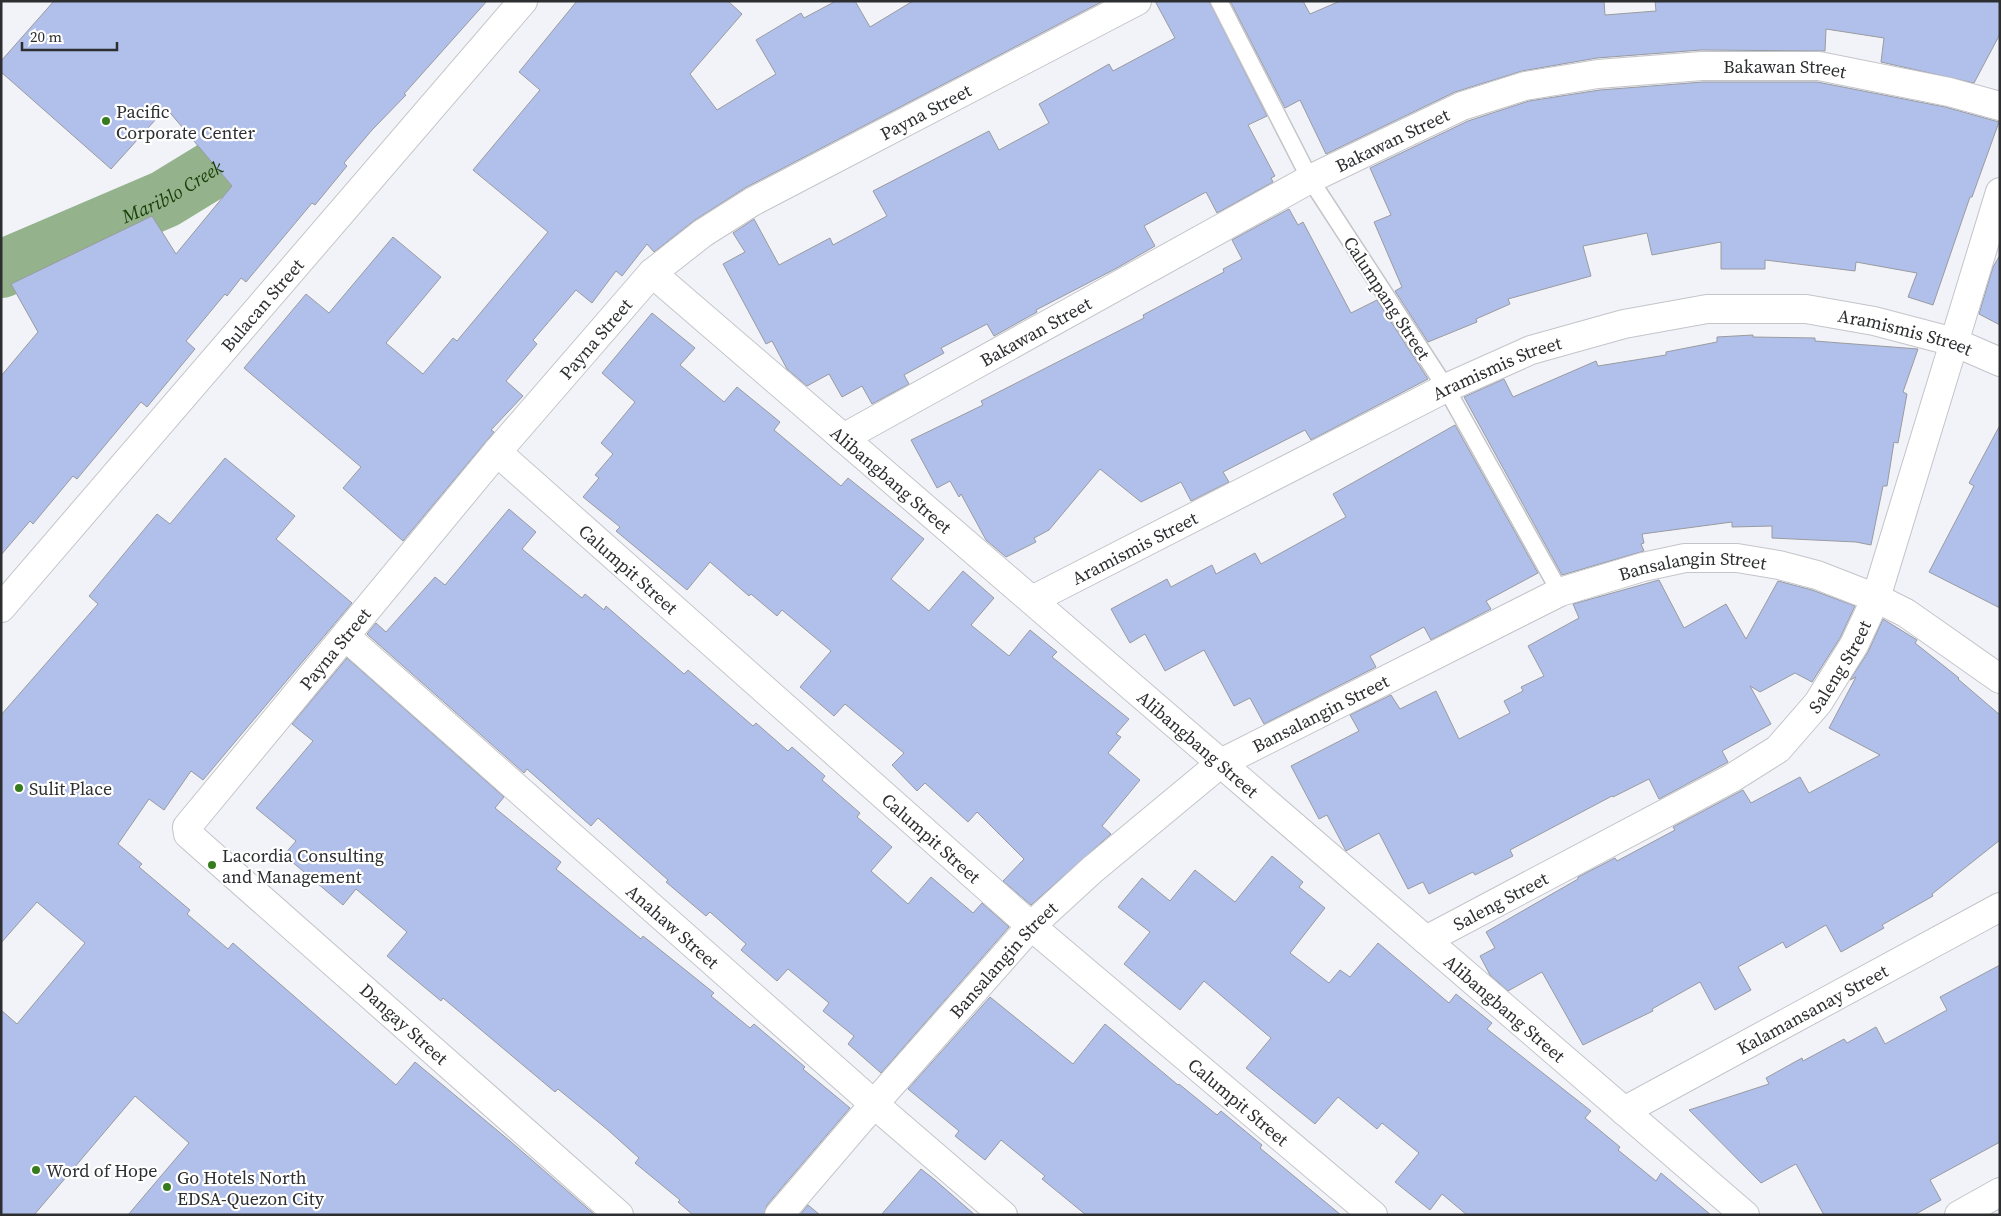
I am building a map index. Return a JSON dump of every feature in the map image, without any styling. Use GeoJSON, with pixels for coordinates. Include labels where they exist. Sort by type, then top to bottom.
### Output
{"type":"FeatureCollection","features":[{"type":"Feature","properties":{"kind":"street","name":"Bulacan Street"},"geometry":{"type":"LineString","coordinates":[[1,608],[524,1]]}},
{"type":"Feature","properties":{"kind":"street","name":"Payna Street"},"geometry":{"type":"LineString","coordinates":[[188,834],[187,827],[191,821],[498,452],[652,273],[703,233],[752,202],[1137,1]]}},
{"type":"Feature","properties":{"kind":"street","name":"Bakawan Street"},"geometry":{"type":"LineString","coordinates":[[843,438],[1310,179],[1462,106],[1525,86],[1598,74],[1702,66],[1819,66],[1948,92],[2000,106]]}},
{"type":"Feature","properties":{"kind":"street","name":"Saleng Street"},"geometry":{"type":"LineString","coordinates":[[1426,940],[1732,778],[1778,749],[1818,703],[1854,645],[1876,598],[2000,192]]}},
{"type":"Feature","properties":{"kind":"street","name":"Alibangbang Street"},"geometry":{"type":"LineString","coordinates":[[652,273],[1745,1215]]}},
{"type":"Feature","properties":{"kind":"street","name":"Aramismis Street"},"geometry":{"type":"LineString","coordinates":[[1032,600],[1446,388],[1531,350],[1624,324],[1707,309],[1806,309],[1874,322],[1954,342],[2000,362]]}},
{"type":"Feature","properties":{"kind":"street","name":"Calumpit Street"},"geometry":{"type":"LineString","coordinates":[[498,452],[1031,926],[1373,1215]]}},
{"type":"Feature","properties":{"kind":"street","name":"Bansalangin Street"},"geometry":{"type":"LineString","coordinates":[[779,1215],[1031,926],[1092,870],[1221,763],[1560,592],[1643,567],[1685,558],[1737,558],[1779,565],[1817,575],[1876,598],[1906,613],[2000,679]]}},
{"type":"Feature","properties":{"kind":"street","name":"Anahaw Street"},"geometry":{"type":"LineString","coordinates":[[345,636],[874,1104],[1003,1215]]}},
{"type":"Feature","properties":{"kind":"street","name":"Dangay Street"},"geometry":{"type":"LineString","coordinates":[[188,834],[619,1215]]}},
{"type":"Feature","properties":{"kind":"street","name":"Kalamansanay Street"},"geometry":{"type":"LineString","coordinates":[[1624,1111],[2000,907]]}},
{"type":"Feature","properties":{"kind":"street"},"geometry":{"type":"LineString","coordinates":[[1959,1215],[2000,1192]]}},
{"type":"Feature","properties":{"kind":"lane","name":"Calumpang Street"},"geometry":{"type":"LineString","coordinates":[[1220,1],[1310,179],[1446,388],[1560,592]]}},
{"type":"Feature","properties":{"kind":"building"},"geometry":{"type":"Polygon","coordinates":[[[54,1],[487,1],[344,163],[347,166],[315,205],[312,203],[246,282],[241,278],[227,296],[225,294],[186,341],[195,349],[147,407],[141,402],[77,479],[73,476],[33,524],[30,521],[1,555],[1,376],[38,332],[11,284],[152,216],[176,254],[232,186],[166,108],[111,169],[1,72],[1,61],[54,1]]]}},
{"type":"Feature","properties":{"kind":"building"},"geometry":{"type":"Polygon","coordinates":[[[577,1],[728,1],[742,14],[690,74],[717,110],[776,74],[756,40],[801,13],[804,18],[836,1],[855,1],[870,27],[913,1],[1103,1],[745,188],[695,220],[654,252],[647,244],[622,276],[616,271],[592,303],[576,290],[533,340],[537,344],[506,381],[523,396],[491,430],[494,432],[403,541],[343,488],[361,467],[244,368],[306,294],[329,313],[393,237],[441,277],[386,343],[423,374],[453,338],[457,341],[548,232],[473,170],[540,90],[519,72],[577,1]]]}},
{"type":"Feature","properties":{"kind":"building"},"geometry":{"type":"Polygon","coordinates":[[[1155,1],[1209,1],[1267,116],[1248,125],[1275,176],[1271,178],[1273,182],[1217,213],[1206,192],[1144,226],[1155,246],[1036,310],[1037,312],[994,336],[987,324],[941,348],[944,353],[904,375],[909,384],[872,404],[862,386],[842,397],[829,374],[807,386],[787,369],[772,341],[766,344],[723,264],[745,252],[733,233],[754,219],[779,265],[830,238],[833,245],[887,216],[873,191],[989,131],[999,150],[1049,123],[1039,104],[1109,64],[1113,71],[1175,38],[1155,1]]]}},
{"type":"Feature","properties":{"kind":"building"},"geometry":{"type":"Polygon","coordinates":[[[1230,1],[1303,1],[1310,14],[1340,1],[1604,1],[1605,15],[1656,11],[1655,1],[2000,1],[2000,34],[1974,83],[1881,62],[1884,38],[1826,29],[1825,51],[1701,50],[1597,58],[1522,71],[1455,92],[1326,154],[1300,100],[1285,108],[1230,1]]]}},
{"type":"Feature","properties":{"kind":"building"},"geometry":{"type":"Polygon","coordinates":[[[1703,82],[1817,82],[1945,107],[1999,122],[1972,197],[1970,197],[1933,305],[1908,297],[1917,273],[1856,262],[1855,271],[1765,260],[1765,269],[1721,269],[1721,242],[1652,255],[1647,233],[1583,246],[1591,276],[1508,299],[1510,304],[1476,319],[1477,322],[1428,342],[1395,291],[1402,287],[1374,222],[1391,215],[1370,168],[1468,121],[1529,101],[1600,90],[1703,82]]]}},
{"type":"Feature","properties":{"kind":"building"},"geometry":{"type":"Polygon","coordinates":[[[1289,209],[1298,225],[1303,222],[1351,313],[1377,300],[1428,379],[1311,440],[1305,430],[1223,472],[1229,482],[1191,501],[1181,482],[1141,502],[1100,469],[1049,530],[1034,538],[1036,542],[1006,557],[986,540],[961,494],[959,497],[950,481],[937,488],[911,440],[983,405],[981,401],[1144,318],[1143,315],[1224,272],[1223,269],[1242,259],[1232,240],[1289,209]]]}},
{"type":"Feature","properties":{"kind":"building"},"geometry":{"type":"Polygon","coordinates":[[[2000,255],[2000,325],[1979,314],[1993,267],[2000,255]]]}},
{"type":"Feature","properties":{"kind":"building"},"geometry":{"type":"Polygon","coordinates":[[[652,313],[695,348],[680,365],[724,402],[737,387],[780,422],[774,430],[841,486],[848,478],[924,539],[891,579],[929,611],[963,571],[994,598],[971,625],[1009,656],[1030,630],[1057,652],[1052,657],[1129,719],[1116,734],[1121,737],[1108,753],[1140,780],[1102,826],[1111,834],[1031,905],[1003,881],[1024,859],[977,812],[968,822],[925,783],[917,791],[892,765],[904,753],[845,704],[834,716],[800,687],[831,651],[782,610],[777,616],[751,594],[749,596],[710,562],[687,590],[616,531],[620,527],[583,497],[599,478],[595,475],[613,454],[601,443],[635,402],[602,373],[652,313]]]}},
{"type":"Feature","properties":{"kind":"building"},"geometry":{"type":"Polygon","coordinates":[[[1753,335],[1753,337],[1815,338],[1815,341],[1918,349],[1903,392],[1907,394],[1898,443],[1894,442],[1887,486],[1883,486],[1871,545],[1856,542],[1772,538],[1772,526],[1732,527],[1732,522],[1642,534],[1644,543],[1641,544],[1644,551],[1562,575],[1464,397],[1504,379],[1513,397],[1596,361],[1598,366],[1666,355],[1666,352],[1717,342],[1717,337],[1753,335]]]}},
{"type":"Feature","properties":{"kind":"building"},"geometry":{"type":"Polygon","coordinates":[[[1455,425],[1538,573],[1486,601],[1491,609],[1431,640],[1424,627],[1370,656],[1376,667],[1264,724],[1250,698],[1234,706],[1204,650],[1165,671],[1145,634],[1130,643],[1111,609],[1167,579],[1171,587],[1212,565],[1216,574],[1255,553],[1261,564],[1346,517],[1333,494],[1455,425]]]}},
{"type":"Feature","properties":{"kind":"building"},"geometry":{"type":"Polygon","coordinates":[[[2000,425],[2000,608],[1929,572],[1974,486],[1969,483],[2000,425]]]}},
{"type":"Feature","properties":{"kind":"building"},"geometry":{"type":"Polygon","coordinates":[[[225,458],[295,516],[276,539],[352,603],[203,780],[191,771],[164,810],[149,799],[118,844],[142,864],[139,867],[190,910],[187,914],[228,949],[233,943],[396,1085],[415,1062],[595,1215],[128,1215],[189,1143],[135,1096],[34,1215],[1,1215],[1,1010],[17,1024],[85,943],[37,902],[1,943],[1,715],[98,604],[89,596],[157,514],[170,524],[225,458]]]}},
{"type":"Feature","properties":{"kind":"building"},"geometry":{"type":"Polygon","coordinates":[[[509,509],[536,532],[522,549],[582,598],[585,594],[604,610],[606,606],[684,674],[688,670],[753,726],[756,723],[788,751],[792,747],[825,776],[822,780],[860,813],[857,817],[892,847],[871,871],[908,904],[931,877],[973,913],[982,903],[1009,927],[881,1073],[848,1044],[854,1036],[823,1011],[829,1003],[788,969],[777,981],[741,950],[746,944],[710,912],[706,916],[666,882],[668,880],[598,818],[591,826],[527,769],[524,773],[367,634],[376,623],[386,632],[435,577],[445,585],[509,509]]]}},
{"type":"Feature","properties":{"kind":"building"},"geometry":{"type":"Polygon","coordinates":[[[1659,580],[1684,628],[1726,604],[1746,639],[1778,581],[1812,590],[1855,606],[1840,638],[1812,682],[1795,673],[1760,692],[1750,686],[1771,724],[1722,751],[1728,762],[1659,799],[1649,779],[1612,796],[1510,850],[1513,856],[1475,875],[1473,872],[1429,894],[1423,882],[1408,889],[1379,833],[1346,851],[1327,815],[1319,819],[1291,766],[1359,731],[1350,715],[1391,695],[1400,709],[1436,691],[1459,739],[1510,713],[1504,701],[1523,691],[1521,687],[1544,676],[1528,646],[1579,618],[1573,604],[1659,580]]]}},
{"type":"Feature","properties":{"kind":"building"},"geometry":{"type":"Polygon","coordinates":[[[1883,619],[1917,640],[1915,643],[1959,678],[2000,715],[2000,840],[1932,894],[1933,896],[1882,925],[1884,928],[1841,952],[1826,925],[1786,948],[1783,942],[1738,967],[1751,990],[1715,1010],[1700,982],[1652,1009],[1653,1011],[1583,1045],[1542,972],[1508,991],[1490,975],[1480,956],[1495,948],[1486,932],[1578,879],[1578,877],[1615,858],[1617,861],[1675,830],[1673,827],[1743,790],[1751,803],[1800,777],[1809,793],[1880,755],[1829,728],[1856,677],[1850,680],[1868,652],[1883,619]]]}},
{"type":"Feature","properties":{"kind":"building"},"geometry":{"type":"Polygon","coordinates":[[[347,658],[504,797],[495,808],[561,862],[556,869],[641,939],[643,936],[714,993],[711,996],[750,1028],[754,1024],[805,1067],[803,1069],[850,1108],[767,1205],[764,1215],[693,1215],[678,1202],[680,1200],[635,1163],[639,1158],[608,1130],[558,1089],[555,1092],[443,998],[441,1001],[387,956],[407,932],[356,889],[343,905],[284,855],[296,841],[256,808],[313,741],[292,724],[347,658]]]}},
{"type":"Feature","properties":{"kind":"building"},"geometry":{"type":"Polygon","coordinates":[[[1272,856],[1303,882],[1299,887],[1325,908],[1290,953],[1329,983],[1340,970],[1350,977],[1378,943],[1449,1003],[1456,994],[1492,1023],[1487,1029],[1591,1111],[1585,1118],[1620,1147],[1618,1150],[1656,1181],[1661,1173],[1711,1215],[1467,1215],[1442,1194],[1430,1210],[1395,1182],[1419,1153],[1382,1123],[1377,1129],[1338,1097],[1315,1124],[1246,1068],[1271,1038],[1204,981],[1180,1010],[1124,964],[1150,932],[1118,907],[1142,878],[1170,901],[1195,870],[1235,902],[1272,856]]]}},
{"type":"Feature","properties":{"kind":"building"},"geometry":{"type":"Polygon","coordinates":[[[2000,965],[2000,1142],[1930,1180],[1941,1200],[1914,1215],[1824,1215],[1796,1164],[1761,1183],[1689,1110],[1769,1084],[1766,1078],[1802,1058],[1803,1061],[1844,1039],[1847,1043],[1876,1027],[1885,1044],[1947,1010],[1940,997],[2000,965]]]}},
{"type":"Feature","properties":{"kind":"building"},"geometry":{"type":"Polygon","coordinates":[[[990,997],[1073,1064],[1105,1024],[1217,1115],[1221,1111],[1262,1145],[1260,1148],[1341,1215],[1086,1215],[1042,1179],[1045,1176],[1001,1140],[985,1160],[955,1136],[959,1131],[908,1089],[990,997]]]}},
{"type":"Feature","properties":{"kind":"building"},"geometry":{"type":"Polygon","coordinates":[[[921,1169],[935,1180],[975,1215],[881,1215],[921,1169]]]}},
{"type":"Feature","properties":{"kind":"building"},"geometry":{"type":"Polygon","coordinates":[[[808,1205],[820,1215],[800,1215],[808,1205]]]}},
{"type":"Feature","properties":{"kind":"waterway","name":"Mariblo Creek"},"geometry":{"type":"LineString","coordinates":[[1,269],[165,199],[284,126]]}},
{"type":"Feature","properties":{"kind":"place","name":"Pacific Corporate Center"},"geometry":{"type":"Point","coordinates":[106,121]}},
{"type":"Feature","properties":{"kind":"place","name":"Sulit Place"},"geometry":{"type":"Point","coordinates":[19,788]}},
{"type":"Feature","properties":{"kind":"place","name":"Lacordia Consulting and Management"},"geometry":{"type":"Point","coordinates":[212,865]}},
{"type":"Feature","properties":{"kind":"place","name":"Word of Hope"},"geometry":{"type":"Point","coordinates":[36,1170]}},
{"type":"Feature","properties":{"kind":"place","name":"Go Hotels North EDSA-Quezon City"},"geometry":{"type":"Point","coordinates":[167,1187]}}]}
